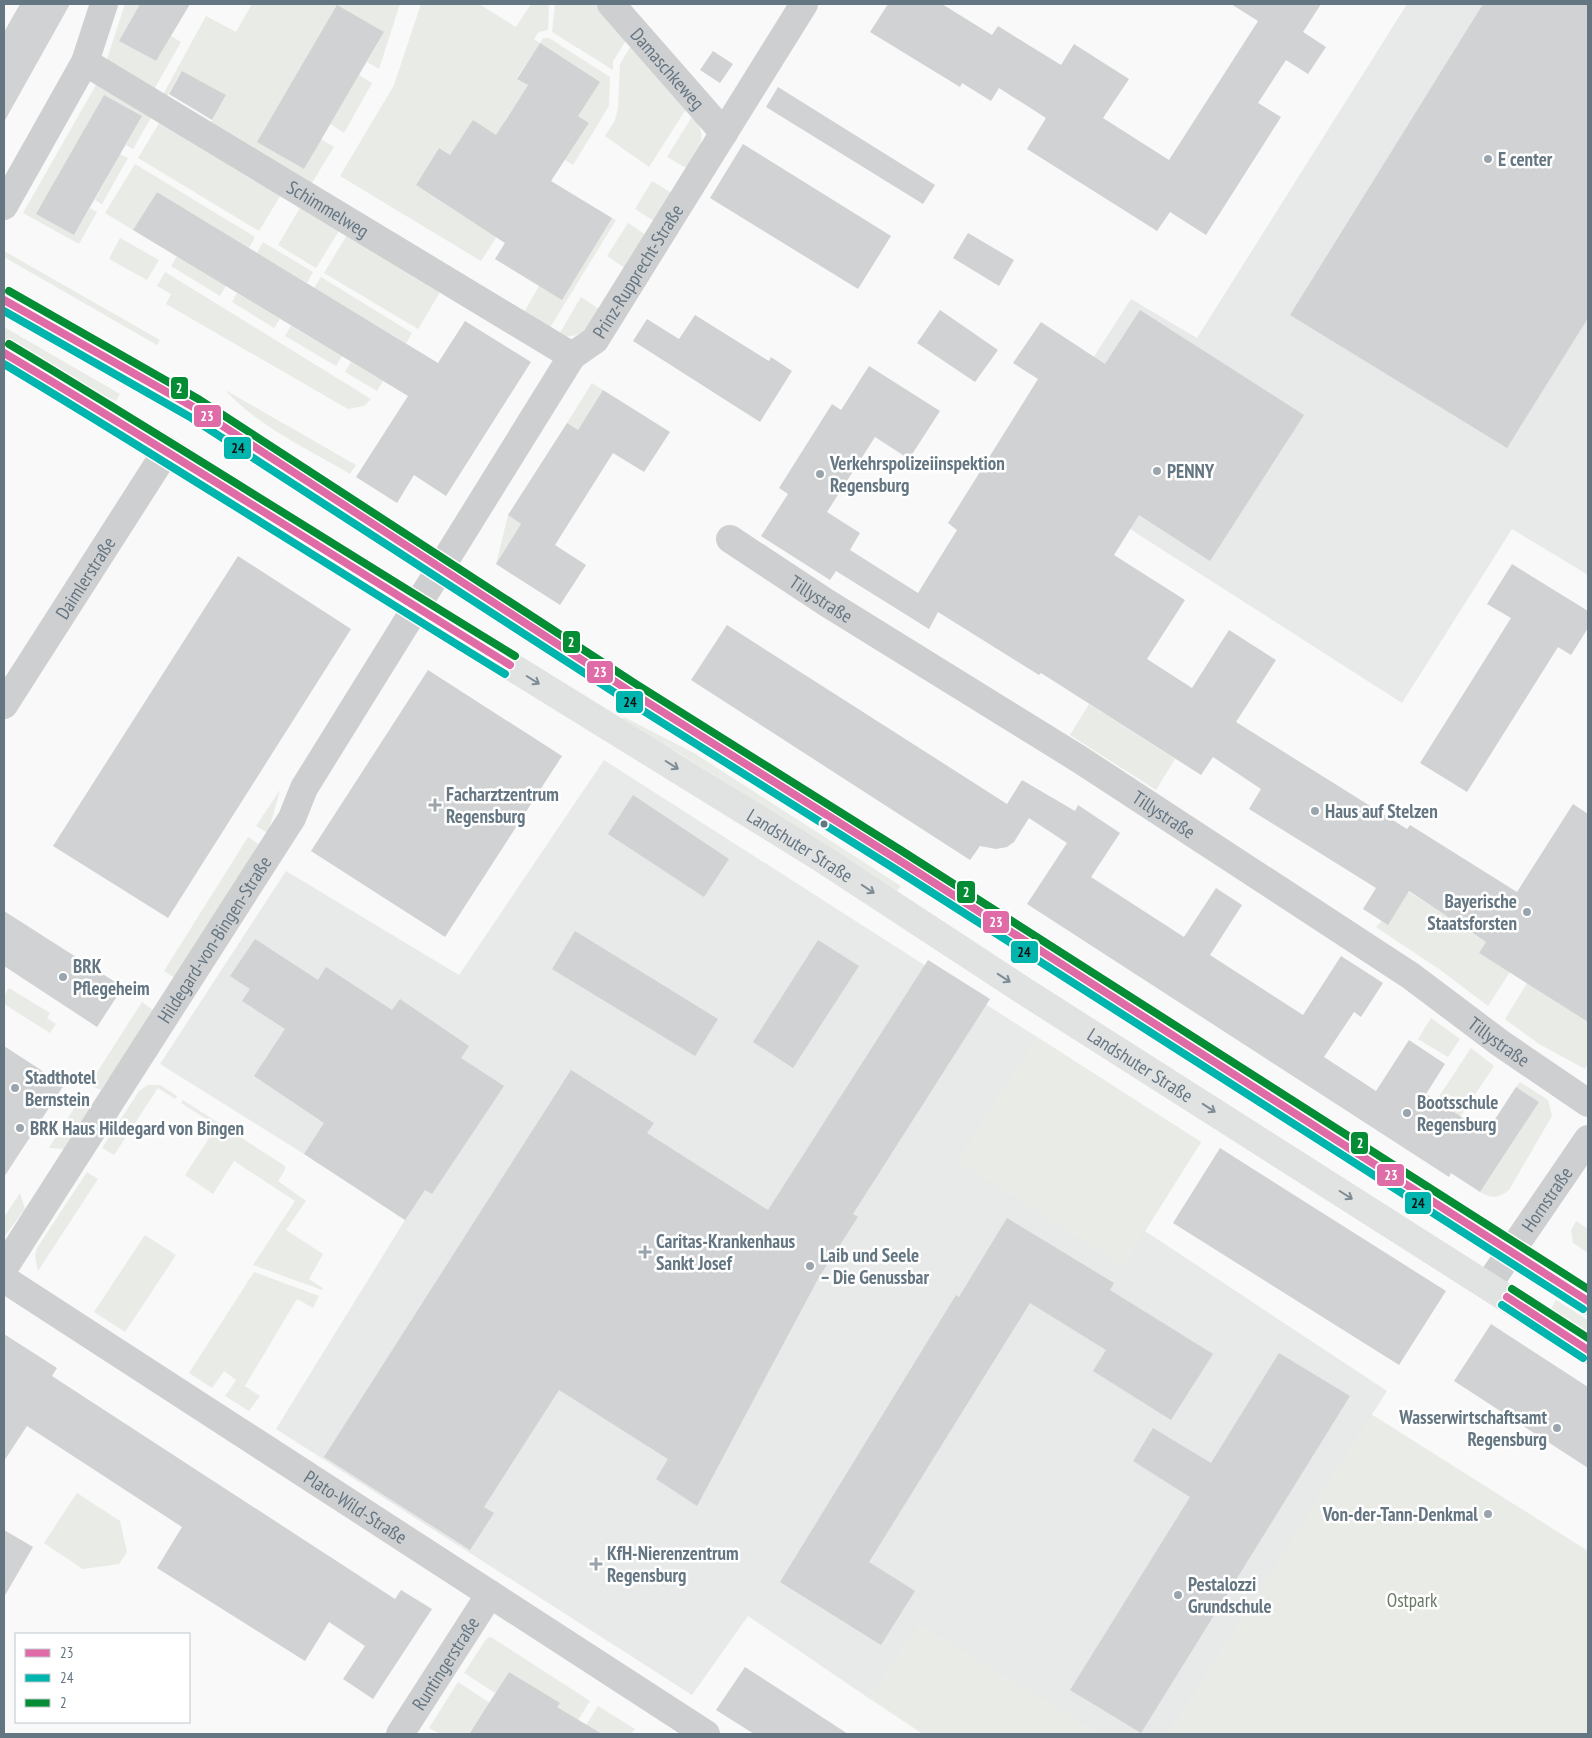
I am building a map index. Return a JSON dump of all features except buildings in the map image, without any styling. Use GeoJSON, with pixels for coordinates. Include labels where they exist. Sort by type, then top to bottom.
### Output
{"type":"FeatureCollection","features":[{"type":"Feature","properties":{"kind":"main road"},"geometry":{"type":"LineString","coordinates":[[4,300],[195,408],[441,570],[1588,1301]]}},
{"type":"Feature","properties":{"kind":"main road","name":"Landshuter Straße"},"geometry":{"type":"LineString","coordinates":[[4,353],[167,450],[417,608],[821,858],[1024,991],[1588,1350]]}},
{"type":"Feature","properties":{"kind":"street"},"geometry":{"type":"LineString","coordinates":[[4,206],[85,62],[104,4]]}},
{"type":"Feature","properties":{"kind":"street","name":"Damaschkeweg"},"geometry":{"type":"LineString","coordinates":[[611,4],[724,133]]}},
{"type":"Feature","properties":{"kind":"street","name":"Prinz-Rupprecht-Straße"},"geometry":{"type":"LineString","coordinates":[[417,608],[572,356],[595,340],[804,4]]}},
{"type":"Feature","properties":{"kind":"street","name":"Schimmelweg"},"geometry":{"type":"LineString","coordinates":[[85,62],[572,356]]}},
{"type":"Feature","properties":{"kind":"street","name":"Daimlerstraße"},"geometry":{"type":"LineString","coordinates":[[4,705],[167,450]]}},
{"type":"Feature","properties":{"kind":"street","name":"Tillystraße"},"geometry":{"type":"LineString","coordinates":[[730,539],[827,603],[1079,759],[1411,976],[1500,1043],[1588,1103]]}},
{"type":"Feature","properties":{"kind":"street","name":"Hildegard-von-Bingen-Straße"},"geometry":{"type":"LineString","coordinates":[[4,1268],[292,818],[304,788],[417,608]]}},
{"type":"Feature","properties":{"kind":"street","name":"Hornstraße"},"geometry":{"type":"LineString","coordinates":[[1488,1285],[1588,1139]]}},
{"type":"Feature","properties":{"kind":"street","name":"Plato-Wild-Straße"},"geometry":{"type":"LineString","coordinates":[[4,1279],[706,1734]]}},
{"type":"Feature","properties":{"kind":"street","name":"Runtingerstraße"},"geometry":{"type":"LineString","coordinates":[[400,1734],[490,1594]]}},
{"type":"Feature","properties":{"kind":"shaded area"},"geometry":{"type":"Polygon","coordinates":[[[1407,4],[1588,4],[1588,575],[1512,529],[1402,703],[1130,529],[1050,425],[1131,299],[1197,338],[1407,4]]]}},
{"type":"Feature","properties":{"kind":"shaded area"},"geometry":{"type":"Polygon","coordinates":[[[604,760],[1201,1142],[1145,1231],[1387,1391],[1169,1734],[1099,1734],[919,1625],[870,1699],[748,1616],[692,1695],[276,1429],[405,1220],[160,1064],[286,871],[459,975],[604,760]]]}},
{"type":"Feature","properties":{"kind":"green space"},"geometry":{"type":"Polygon","coordinates":[[[125,4],[140,4],[119,41],[156,61],[171,36],[181,42],[152,93],[105,65],[125,4]]]}},
{"type":"Feature","properties":{"kind":"green space"},"geometry":{"type":"Polygon","coordinates":[[[252,4],[400,4],[379,69],[367,62],[384,32],[258,142],[304,169],[321,139],[334,147],[310,186],[209,126],[226,95],[182,71],[164,101],[161,98],[206,16],[236,32],[252,4]]]}},
{"type":"Feature","properties":{"kind":"green space"},"geometry":{"type":"Polygon","coordinates":[[[421,4],[479,4],[516,27],[531,4],[549,4],[548,30],[539,32],[534,39],[540,43],[517,78],[528,85],[505,120],[501,138],[450,155],[439,148],[416,185],[476,224],[543,165],[481,261],[340,176],[394,85],[421,4]]]}},
{"type":"Feature","properties":{"kind":"green space"},"geometry":{"type":"Polygon","coordinates":[[[555,4],[596,4],[627,39],[613,61],[613,70],[552,32],[555,4]]]}},
{"type":"Feature","properties":{"kind":"green space"},"geometry":{"type":"Polygon","coordinates":[[[543,38],[549,38],[610,77],[609,106],[573,165],[565,160],[589,123],[578,116],[540,43],[543,38]]]}},
{"type":"Feature","properties":{"kind":"green space"},"geometry":{"type":"Polygon","coordinates":[[[632,44],[688,106],[649,167],[605,136],[615,120],[618,108],[620,64],[632,44]]]}},
{"type":"Feature","properties":{"kind":"green space"},"geometry":{"type":"Polygon","coordinates":[[[359,75],[372,83],[344,133],[330,124],[359,75]]]}},
{"type":"Feature","properties":{"kind":"green space"},"geometry":{"type":"Polygon","coordinates":[[[96,85],[152,116],[133,149],[126,145],[142,116],[104,95],[37,214],[74,235],[90,208],[97,212],[79,244],[23,213],[96,85]]]}},
{"type":"Feature","properties":{"kind":"green space"},"geometry":{"type":"Polygon","coordinates":[[[693,115],[701,130],[702,137],[699,148],[686,168],[667,157],[693,115]]]}},
{"type":"Feature","properties":{"kind":"green space"},"geometry":{"type":"Polygon","coordinates":[[[161,120],[282,193],[259,231],[138,158],[161,120]]]}},
{"type":"Feature","properties":{"kind":"green space"},"geometry":{"type":"Polygon","coordinates":[[[120,154],[128,158],[102,204],[95,200],[120,154]]]}},
{"type":"Feature","properties":{"kind":"green space"},"geometry":{"type":"Polygon","coordinates":[[[135,164],[255,237],[249,248],[157,192],[133,230],[105,213],[135,164]]]}},
{"type":"Feature","properties":{"kind":"green space"},"geometry":{"type":"Polygon","coordinates":[[[652,181],[672,193],[654,221],[635,209],[652,181]]]}},
{"type":"Feature","properties":{"kind":"green space"},"geometry":{"type":"Polygon","coordinates":[[[300,208],[339,231],[316,268],[278,245],[300,208]]]}},
{"type":"Feature","properties":{"kind":"green space"},"geometry":{"type":"Polygon","coordinates":[[[612,218],[616,220],[548,331],[522,316],[539,286],[612,218]]]}},
{"type":"Feature","properties":{"kind":"green space"},"geometry":{"type":"Polygon","coordinates":[[[628,223],[646,235],[625,268],[607,256],[628,223]]]}},
{"type":"Feature","properties":{"kind":"green space"},"geometry":{"type":"Polygon","coordinates":[[[347,235],[440,292],[418,329],[324,273],[347,235]]]}},
{"type":"Feature","properties":{"kind":"green space"},"geometry":{"type":"Polygon","coordinates":[[[120,238],[159,260],[147,280],[109,259],[120,238]]]}},
{"type":"Feature","properties":{"kind":"green space"},"geometry":{"type":"Polygon","coordinates":[[[263,242],[313,272],[307,283],[257,253],[263,242]]]}},
{"type":"Feature","properties":{"kind":"green space"},"geometry":{"type":"Polygon","coordinates":[[[4,251],[160,340],[157,345],[4,257],[4,251]]]}},
{"type":"Feature","properties":{"kind":"green space"},"geometry":{"type":"Polygon","coordinates":[[[177,256],[226,286],[220,296],[171,266],[177,256]]]}},
{"type":"Feature","properties":{"kind":"green space"},"geometry":{"type":"Polygon","coordinates":[[[165,272],[371,399],[364,406],[348,409],[166,304],[171,294],[157,286],[165,272]]]}},
{"type":"Feature","properties":{"kind":"green space"},"geometry":{"type":"Polygon","coordinates":[[[321,277],[412,333],[406,343],[314,288],[321,277]]]}},
{"type":"Feature","properties":{"kind":"green space"},"geometry":{"type":"Polygon","coordinates":[[[237,293],[280,319],[274,328],[232,302],[237,293]]]}},
{"type":"Feature","properties":{"kind":"green space"},"geometry":{"type":"Polygon","coordinates":[[[581,297],[599,309],[584,331],[574,336],[558,336],[581,297]]]}},
{"type":"Feature","properties":{"kind":"green space"},"geometry":{"type":"Polygon","coordinates":[[[291,326],[342,356],[336,366],[285,336],[291,326]]]}},
{"type":"Feature","properties":{"kind":"green space"},"geometry":{"type":"Polygon","coordinates":[[[4,327],[120,394],[116,401],[90,389],[4,340],[4,327]]]}},
{"type":"Feature","properties":{"kind":"green space"},"geometry":{"type":"Polygon","coordinates":[[[351,362],[383,381],[377,391],[345,372],[351,362]]]}},
{"type":"Feature","properties":{"kind":"green space"},"geometry":{"type":"Polygon","coordinates":[[[592,383],[603,390],[578,430],[567,423],[592,383]]]}},
{"type":"Feature","properties":{"kind":"green space"},"geometry":{"type":"Polygon","coordinates":[[[225,390],[356,465],[350,474],[301,446],[253,415],[225,390]]]}},
{"type":"Feature","properties":{"kind":"green space"},"geometry":{"type":"Polygon","coordinates":[[[508,515],[521,524],[496,564],[508,515]]]}},
{"type":"Feature","properties":{"kind":"green space"},"geometry":{"type":"Polygon","coordinates":[[[1089,704],[1175,759],[1156,790],[1070,735],[1089,704]]]}},
{"type":"Feature","properties":{"kind":"green space"},"geometry":{"type":"Polygon","coordinates":[[[624,717],[694,753],[901,886],[897,891],[682,755],[622,721],[624,717]]]}},
{"type":"Feature","properties":{"kind":"green space"},"geometry":{"type":"Polygon","coordinates":[[[280,790],[268,833],[256,826],[280,790]]]}},
{"type":"Feature","properties":{"kind":"green space"},"geometry":{"type":"Polygon","coordinates":[[[248,837],[260,845],[175,978],[164,971],[248,837]]]}},
{"type":"Feature","properties":{"kind":"green space"},"geometry":{"type":"Polygon","coordinates":[[[1409,892],[1454,920],[1469,914],[1462,927],[1486,942],[1479,953],[1510,972],[1488,1006],[1439,969],[1376,927],[1409,892]]]}},
{"type":"Feature","properties":{"kind":"green space"},"geometry":{"type":"Polygon","coordinates":[[[1527,983],[1588,1022],[1588,1064],[1585,1069],[1539,1044],[1505,1019],[1527,983]]]}},
{"type":"Feature","properties":{"kind":"green space"},"geometry":{"type":"Polygon","coordinates":[[[9,988],[50,1013],[47,1018],[56,1024],[50,1033],[4,1004],[4,996],[9,988]]]}},
{"type":"Feature","properties":{"kind":"green space"},"geometry":{"type":"Polygon","coordinates":[[[142,1002],[154,1011],[101,1090],[89,1085],[142,1002]]]}},
{"type":"Feature","properties":{"kind":"green space"},"geometry":{"type":"Polygon","coordinates":[[[1431,1018],[1460,1039],[1448,1057],[1418,1039],[1431,1018]]]}},
{"type":"Feature","properties":{"kind":"green space"},"geometry":{"type":"Polygon","coordinates":[[[1036,1037],[1201,1142],[1123,1266],[957,1161],[1036,1037]]]}},
{"type":"Feature","properties":{"kind":"green space"},"geometry":{"type":"Polygon","coordinates":[[[1471,1048],[1494,1066],[1460,1117],[1436,1101],[1471,1048]]]}},
{"type":"Feature","properties":{"kind":"green space"},"geometry":{"type":"Polygon","coordinates":[[[1520,1082],[1548,1100],[1552,1116],[1509,1190],[1502,1195],[1491,1197],[1480,1192],[1539,1102],[1516,1087],[1520,1082]]]}},
{"type":"Feature","properties":{"kind":"green space"},"geometry":{"type":"Polygon","coordinates":[[[148,1085],[160,1085],[177,1096],[175,1099],[158,1088],[114,1155],[102,1148],[139,1091],[148,1085]]]}},
{"type":"Feature","properties":{"kind":"green space"},"geometry":{"type":"Polygon","coordinates":[[[83,1094],[92,1105],[64,1149],[49,1148],[83,1094]]]}},
{"type":"Feature","properties":{"kind":"green space"},"geometry":{"type":"Polygon","coordinates":[[[183,1100],[285,1166],[285,1170],[278,1181],[306,1201],[286,1230],[323,1254],[309,1279],[323,1288],[322,1290],[253,1265],[295,1201],[234,1161],[213,1194],[185,1175],[217,1126],[181,1103],[183,1100]]]}},
{"type":"Feature","properties":{"kind":"green space"},"geometry":{"type":"Polygon","coordinates":[[[87,1172],[98,1179],[38,1271],[35,1256],[37,1248],[87,1172]]]}},
{"type":"Feature","properties":{"kind":"green space"},"geometry":{"type":"Polygon","coordinates":[[[20,1193],[25,1209],[4,1237],[4,1217],[20,1193]]]}},
{"type":"Feature","properties":{"kind":"green space"},"geometry":{"type":"Polygon","coordinates":[[[1576,1221],[1588,1229],[1588,1253],[1573,1243],[1571,1230],[1576,1221]]]}},
{"type":"Feature","properties":{"kind":"green space"},"geometry":{"type":"Polygon","coordinates":[[[145,1235],[176,1255],[125,1332],[94,1312],[145,1235]]]}},
{"type":"Feature","properties":{"kind":"green space"},"geometry":{"type":"Polygon","coordinates":[[[254,1272],[319,1296],[313,1308],[297,1299],[245,1386],[260,1396],[249,1411],[225,1396],[236,1380],[224,1371],[212,1388],[189,1373],[254,1272]]]}},
{"type":"Feature","properties":{"kind":"green space"},"geometry":{"type":"Polygon","coordinates":[[[1556,1300],[1588,1320],[1588,1333],[1551,1309],[1556,1300]]]}},
{"type":"Feature","properties":{"kind":"green space","name":"Ostpark"},"geometry":{"type":"Polygon","coordinates":[[[1371,1414],[1588,1551],[1588,1734],[1169,1734],[1371,1414]]]}},
{"type":"Feature","properties":{"kind":"green space"},"geometry":{"type":"Polygon","coordinates":[[[77,1493],[120,1521],[127,1552],[119,1564],[83,1569],[44,1543],[77,1493]]]}},
{"type":"Feature","properties":{"kind":"green space"},"geometry":{"type":"Polygon","coordinates":[[[919,1624],[1100,1734],[923,1734],[870,1699],[919,1624]]]}},
{"type":"Feature","properties":{"kind":"green space"},"geometry":{"type":"Polygon","coordinates":[[[491,1637],[590,1701],[578,1720],[557,1707],[559,1703],[509,1672],[495,1693],[464,1673],[487,1638],[491,1637]]]}},
{"type":"Feature","properties":{"kind":"green space"},"geometry":{"type":"Polygon","coordinates":[[[458,1682],[490,1703],[468,1734],[440,1734],[429,1728],[458,1682]]]}},
{"type":"Feature","properties":{"kind":"green space"},"geometry":{"type":"Polygon","coordinates":[[[598,1706],[635,1729],[631,1734],[601,1734],[586,1725],[598,1706]]]}},
{"type":"Feature","properties":{"kind":"transit line","name":"2"},"geometry":{"type":"LineString","coordinates":[[9,291],[200,400],[636,684],[902,851],[1588,1289]]}},
{"type":"Feature","properties":{"kind":"transit line","name":"23"},"geometry":{"type":"LineString","coordinates":[[4,300],[195,408],[631,692],[897,859],[1588,1301]]}},
{"type":"Feature","properties":{"kind":"transit line","name":"24"},"geometry":{"type":"LineString","coordinates":[[4,311],[190,417],[626,700],[892,867],[1583,1309]]}},
{"type":"Feature","properties":{"kind":"transit line","name":"2"},"geometry":{"type":"LineString","coordinates":[[9,344],[515,656]]}},
{"type":"Feature","properties":{"kind":"transit line","name":"23"},"geometry":{"type":"LineString","coordinates":[[4,353],[510,665]]}},
{"type":"Feature","properties":{"kind":"transit line","name":"24"},"geometry":{"type":"LineString","coordinates":[[4,364],[505,674]]}},
{"type":"Feature","properties":{"kind":"transit line","name":"2"},"geometry":{"type":"LineString","coordinates":[[1512,1289],[1588,1338]]}},
{"type":"Feature","properties":{"kind":"transit line","name":"23"},"geometry":{"type":"LineString","coordinates":[[1507,1297],[1588,1350]]}},
{"type":"Feature","properties":{"kind":"transit line","name":"24"},"geometry":{"type":"LineString","coordinates":[[1502,1305],[1583,1358]]}},
{"type":"Feature","properties":{"kind":"place","name":"E center"},"geometry":{"type":"Point","coordinates":[1488,159]}},
{"type":"Feature","properties":{"kind":"place","name":"PENNY"},"geometry":{"type":"Point","coordinates":[1157,471]}},
{"type":"Feature","properties":{"kind":"place","name":"Verkehrspolizeiinspektion Regensburg"},"geometry":{"type":"Point","coordinates":[820,474]}},
{"type":"Feature","properties":{"kind":"place","name":"Facharztzentrum Regensburg"},"geometry":{"type":"Point","coordinates":[435,805]}},
{"type":"Feature","properties":{"kind":"place","name":"Haus auf Stelzen"},"geometry":{"type":"Point","coordinates":[1315,811]}},
{"type":"Feature","properties":{"kind":"place","name":"Bayerische Staatsforsten"},"geometry":{"type":"Point","coordinates":[1527,912]}},
{"type":"Feature","properties":{"kind":"place","name":"BRK Pflegeheim"},"geometry":{"type":"Point","coordinates":[63,977]}},
{"type":"Feature","properties":{"kind":"place","name":"Stadthotel Bernstein"},"geometry":{"type":"Point","coordinates":[15,1088]}},
{"type":"Feature","properties":{"kind":"place","name":"Bootsschule Regensburg"},"geometry":{"type":"Point","coordinates":[1407,1113]}},
{"type":"Feature","properties":{"kind":"place","name":"BRK Haus Hildegard von Bingen"},"geometry":{"type":"Point","coordinates":[20,1128]}},
{"type":"Feature","properties":{"kind":"place","name":"Caritas-Krankenhaus Sankt Josef"},"geometry":{"type":"Point","coordinates":[645,1252]}},
{"type":"Feature","properties":{"kind":"place","name":"Laib und Seele – Die Genussbar"},"geometry":{"type":"Point","coordinates":[810,1266]}},
{"type":"Feature","properties":{"kind":"place","name":"Wasserwirtschaftsamt Regensburg"},"geometry":{"type":"Point","coordinates":[1557,1428]}},
{"type":"Feature","properties":{"kind":"place","name":"Von-der-Tann-Denkmal"},"geometry":{"type":"Point","coordinates":[1488,1514]}},
{"type":"Feature","properties":{"kind":"place","name":"KfH-Nierenzentrum Regensburg"},"geometry":{"type":"Point","coordinates":[596,1564]}},
{"type":"Feature","properties":{"kind":"place","name":"Pestalozzi Grundschule"},"geometry":{"type":"Point","coordinates":[1178,1595]}}]}
